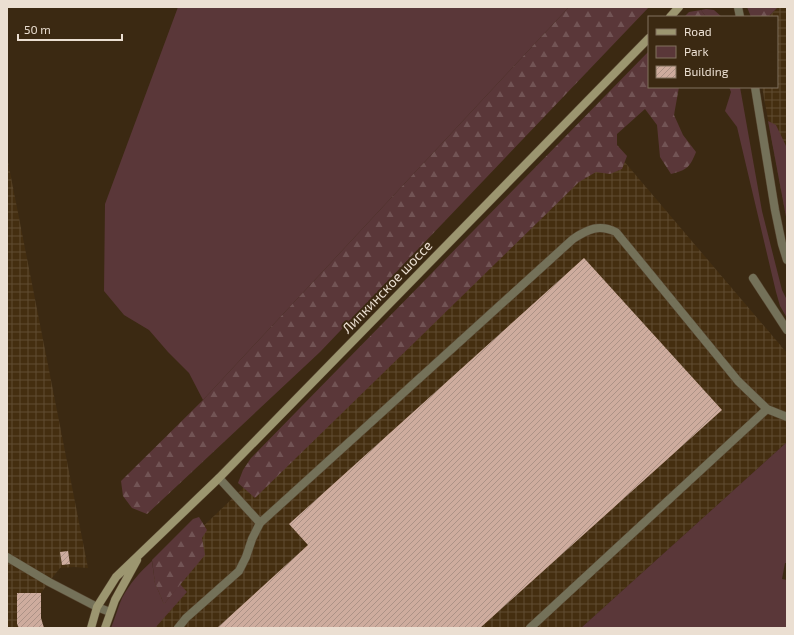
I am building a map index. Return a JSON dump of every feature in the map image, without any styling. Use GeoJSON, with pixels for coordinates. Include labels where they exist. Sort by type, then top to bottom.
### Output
{"type":"FeatureCollection","features":[{"type":"Feature","properties":{"kind":"street"},"geometry":{"type":"LineString","coordinates":[[671,16],[679,7]]}},
{"type":"Feature","properties":{"kind":"street","name":"Липкинское шоссе"},"geometry":{"type":"LineString","coordinates":[[91,628],[97,607],[116,577],[218,478],[648,39]]}},
{"type":"Feature","properties":{"kind":"street"},"geometry":{"type":"LineString","coordinates":[[755,88],[775,210],[787,260]]}},
{"type":"Feature","properties":{"kind":"street"},"geometry":{"type":"LineString","coordinates":[[178,628],[186,618],[238,571],[246,557],[252,539],[260,523],[574,239],[585,231],[601,227],[608,228],[616,232],[738,380],[767,409],[787,417]]}},
{"type":"Feature","properties":{"kind":"street"},"geometry":{"type":"LineString","coordinates":[[753,278],[787,330]]}},
{"type":"Feature","properties":{"kind":"street"},"geometry":{"type":"LineString","coordinates":[[530,628],[767,409]]}},
{"type":"Feature","properties":{"kind":"street"},"geometry":{"type":"LineString","coordinates":[[218,478],[260,523]]}},
{"type":"Feature","properties":{"kind":"street","name":"Липкинское шоссе"},"geometry":{"type":"LineString","coordinates":[[105,628],[115,600],[142,552]]}},
{"type":"Feature","properties":{"kind":"street"},"geometry":{"type":"LineString","coordinates":[[7,557],[49,582],[97,607],[110,612]]}},
{"type":"Feature","properties":{"kind":"shaded area"},"geometry":{"type":"Polygon","coordinates":[[[778,7],[787,7],[787,222],[762,88],[778,88],[778,16],[769,16],[778,7]]]}},
{"type":"Feature","properties":{"kind":"shaded area"},"geometry":{"type":"Polygon","coordinates":[[[600,133],[787,353],[787,442],[581,628],[119,628],[133,593],[235,496],[600,133]]]}},
{"type":"Feature","properties":{"kind":"shaded area"},"geometry":{"type":"Polygon","coordinates":[[[7,157],[88,568],[60,568],[49,582],[41,593],[41,618],[44,628],[7,628],[7,157]]]}},
{"type":"Feature","properties":{"kind":"green space"},"geometry":{"type":"Polygon","coordinates":[[[178,7],[569,7],[203,400],[189,373],[149,330],[124,315],[104,291],[105,204],[178,7]]]}},
{"type":"Feature","properties":{"kind":"green space"},"geometry":{"type":"Polygon","coordinates":[[[569,7],[649,7],[320,352],[147,514],[132,508],[123,496],[121,481],[203,400],[569,7]]]}},
{"type":"Feature","properties":{"kind":"green space"},"geometry":{"type":"Polygon","coordinates":[[[747,7],[778,7],[769,16],[751,16],[747,7]]]}},
{"type":"Feature","properties":{"kind":"green space"},"geometry":{"type":"Polygon","coordinates":[[[701,10],[714,10],[721,16],[705,16],[701,10]]]}},
{"type":"Feature","properties":{"kind":"green space"},"geometry":{"type":"Polygon","coordinates":[[[701,10],[705,16],[685,16],[689,12],[701,10]]]}},
{"type":"Feature","properties":{"kind":"green space"},"geometry":{"type":"Polygon","coordinates":[[[648,52],[648,88],[679,88],[674,115],[683,135],[696,152],[690,164],[681,171],[671,174],[660,157],[657,125],[645,109],[617,134],[617,145],[627,156],[622,169],[610,174],[596,172],[579,182],[255,498],[238,483],[243,470],[251,458],[648,52]]]}},
{"type":"Feature","properties":{"kind":"green space"},"geometry":{"type":"Polygon","coordinates":[[[729,88],[740,88],[762,211],[782,290],[787,300],[787,318],[780,306],[776,292],[737,127],[725,111],[731,92],[729,88]]]}},
{"type":"Feature","properties":{"kind":"green space"},"geometry":{"type":"Polygon","coordinates":[[[768,121],[776,125],[787,148],[787,222],[768,121]]]}},
{"type":"Feature","properties":{"kind":"green space"},"geometry":{"type":"Polygon","coordinates":[[[787,442],[787,563],[785,563],[782,579],[787,580],[787,628],[581,628],[787,442]]]}},
{"type":"Feature","properties":{"kind":"green space"},"geometry":{"type":"Polygon","coordinates":[[[199,517],[207,530],[202,538],[205,555],[164,604],[155,583],[152,560],[193,519],[199,517]]]}},
{"type":"Feature","properties":{"kind":"green space"},"geometry":{"type":"Polygon","coordinates":[[[152,561],[155,583],[164,604],[180,584],[187,592],[155,628],[111,628],[128,587],[152,561]]]}},
{"type":"Feature","properties":{"kind":"building"},"geometry":{"type":"Polygon","coordinates":[[[584,258],[722,410],[480,628],[217,628],[308,545],[289,524],[584,258]]]}},
{"type":"Feature","properties":{"kind":"building"},"geometry":{"type":"Polygon","coordinates":[[[68,551],[70,564],[62,565],[60,552],[68,551]]]}},
{"type":"Feature","properties":{"kind":"building"},"geometry":{"type":"Polygon","coordinates":[[[17,593],[41,593],[41,618],[44,628],[19,628],[17,624],[17,593]]]}}]}
